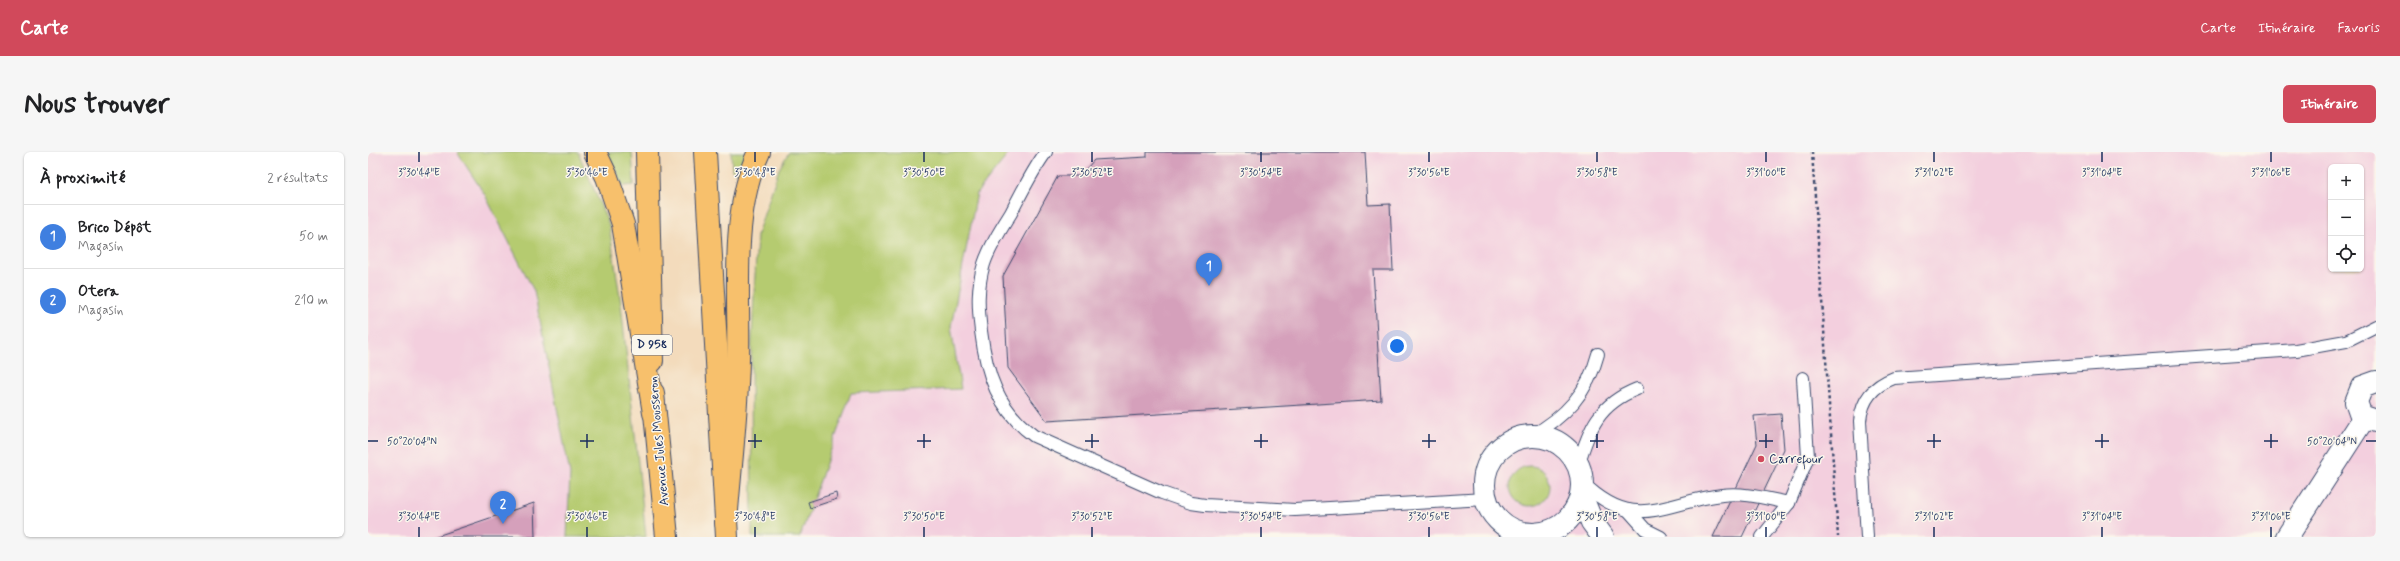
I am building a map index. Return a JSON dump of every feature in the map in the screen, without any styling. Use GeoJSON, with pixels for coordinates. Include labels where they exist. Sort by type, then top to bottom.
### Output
{"type":"FeatureCollection","features":[{"type":"Feature","properties":{"kind":"main road"},"geometry":{"type":"LineString","coordinates":[[595,152],[608,177],[623,224],[654,413]]}},
{"type":"Feature","properties":{"kind":"main road","name":"Avenue Jules Mousseron"},"geometry":{"type":"LineString","coordinates":[[647,152],[654,413],[667,537]]}},
{"type":"Feature","properties":{"kind":"main road"},"geometry":{"type":"LineString","coordinates":[[705,152],[726,530]]}},
{"type":"Feature","properties":{"kind":"main road"},"geometry":{"type":"LineString","coordinates":[[726,530],[737,387],[738,264],[741,226],[751,177],[759,152]]}},
{"type":"Feature","properties":{"kind":"street"},"geometry":{"type":"LineString","coordinates":[[2287,537],[2370,420],[2357,409],[2356,398],[2362,387],[2376,382]]}},
{"type":"Feature","properties":{"kind":"street"},"geometry":{"type":"LineString","coordinates":[[1580,481],[1572,514],[1557,528],[1536,534],[1521,534],[1504,525],[1494,516],[1485,499],[1484,479],[1487,466],[1494,454],[1510,441],[1530,436],[1544,437],[1556,441],[1567,449],[1580,481],[1592,522],[1603,537]]}},
{"type":"Feature","properties":{"kind":"lane"},"geometry":{"type":"LineString","coordinates":[[1046,152],[989,252],[980,278],[978,294],[982,345],[989,376],[1001,401],[1025,430],[1034,436],[1162,493],[1205,505],[1295,510],[1485,499]]}},
{"type":"Feature","properties":{"kind":"lane"},"geometry":{"type":"LineString","coordinates":[[1867,537],[1860,422],[1861,410],[1870,393],[1880,384],[1894,378],[2296,350],[2346,342],[2376,326]]}},
{"type":"Feature","properties":{"kind":"lane"},"geometry":{"type":"LineString","coordinates":[[1530,436],[1552,423],[1569,410],[1592,374],[1598,354]]}},
{"type":"Feature","properties":{"kind":"lane"},"geometry":{"type":"LineString","coordinates":[[1762,537],[1789,503],[1808,458],[1803,378]]}},
{"type":"Feature","properties":{"kind":"lane"},"geometry":{"type":"LineString","coordinates":[[1637,389],[1615,399],[1604,410],[1590,433],[1580,481],[1603,500],[1628,510],[1655,511],[1707,498],[1730,495],[1789,503]]}},
{"type":"Feature","properties":{"kind":"lane"},"geometry":{"type":"LineString","coordinates":[[1628,510],[1645,529],[1661,537]]}},
{"type":"Feature","properties":{"kind":"path"},"geometry":{"type":"LineString","coordinates":[[1812,152],[1838,537]]}},
{"type":"Feature","properties":{"kind":"shaded area"},"geometry":{"type":"Polygon","coordinates":[[[368,152],[457,152],[485,195],[534,291],[570,474],[567,537],[368,537],[368,152]]]}},
{"type":"Feature","properties":{"kind":"shaded area"},"geometry":{"type":"Polygon","coordinates":[[[1010,152],[2376,152],[2376,537],[800,537],[851,393],[961,389],[951,327],[977,193],[1010,152]]]}},
{"type":"Feature","properties":{"kind":"green space"},"geometry":{"type":"Polygon","coordinates":[[[457,152],[578,152],[609,225],[621,304],[646,537],[567,537],[570,474],[534,291],[485,195],[457,152]]]}},
{"type":"Feature","properties":{"kind":"green space"},"geometry":{"type":"Polygon","coordinates":[[[607,152],[632,152],[634,185],[623,186],[607,152]]]}},
{"type":"Feature","properties":{"kind":"green space"},"geometry":{"type":"Polygon","coordinates":[[[731,152],[746,152],[737,173],[732,170],[731,152]]]}},
{"type":"Feature","properties":{"kind":"green space"},"geometry":{"type":"Polygon","coordinates":[[[789,152],[1010,152],[977,193],[951,327],[961,389],[851,393],[800,537],[752,537],[751,357],[757,235],[779,169],[789,152]]]}},
{"type":"Feature","properties":{"kind":"green space"},"geometry":{"type":"Polygon","coordinates":[[[1534,466],[1541,469],[1547,475],[1550,486],[1549,494],[1541,503],[1534,506],[1526,506],[1519,503],[1511,494],[1510,482],[1513,475],[1522,467],[1534,466]]]}},
{"type":"Feature","properties":{"kind":"building"},"geometry":{"type":"Polygon","coordinates":[[[1147,152],[1365,152],[1368,205],[1390,204],[1393,270],[1373,270],[1381,400],[1047,421],[1008,368],[1003,276],[1058,176],[1080,176],[1094,160],[1147,157],[1147,152]]]}},
{"type":"Feature","properties":{"kind":"building"},"geometry":{"type":"Polygon","coordinates":[[[1781,414],[1784,449],[1742,537],[1713,537],[1757,444],[1754,416],[1781,414]]]}},
{"type":"Feature","properties":{"kind":"building"},"geometry":{"type":"Polygon","coordinates":[[[836,493],[837,499],[810,508],[808,502],[836,493]]]}},
{"type":"Feature","properties":{"kind":"building"},"geometry":{"type":"Polygon","coordinates":[[[534,503],[535,537],[434,537],[534,503]]]}},
{"type":"Feature","properties":{"kind":"place","name":"Brico Dépôt"},"geometry":{"type":"Point","coordinates":[1209,286]}},
{"type":"Feature","properties":{"kind":"place","name":"Carrefour"},"geometry":{"type":"Point","coordinates":[1761,459]}},
{"type":"Feature","properties":{"kind":"place","name":"Otera"},"geometry":{"type":"Point","coordinates":[503,524]}}]}
